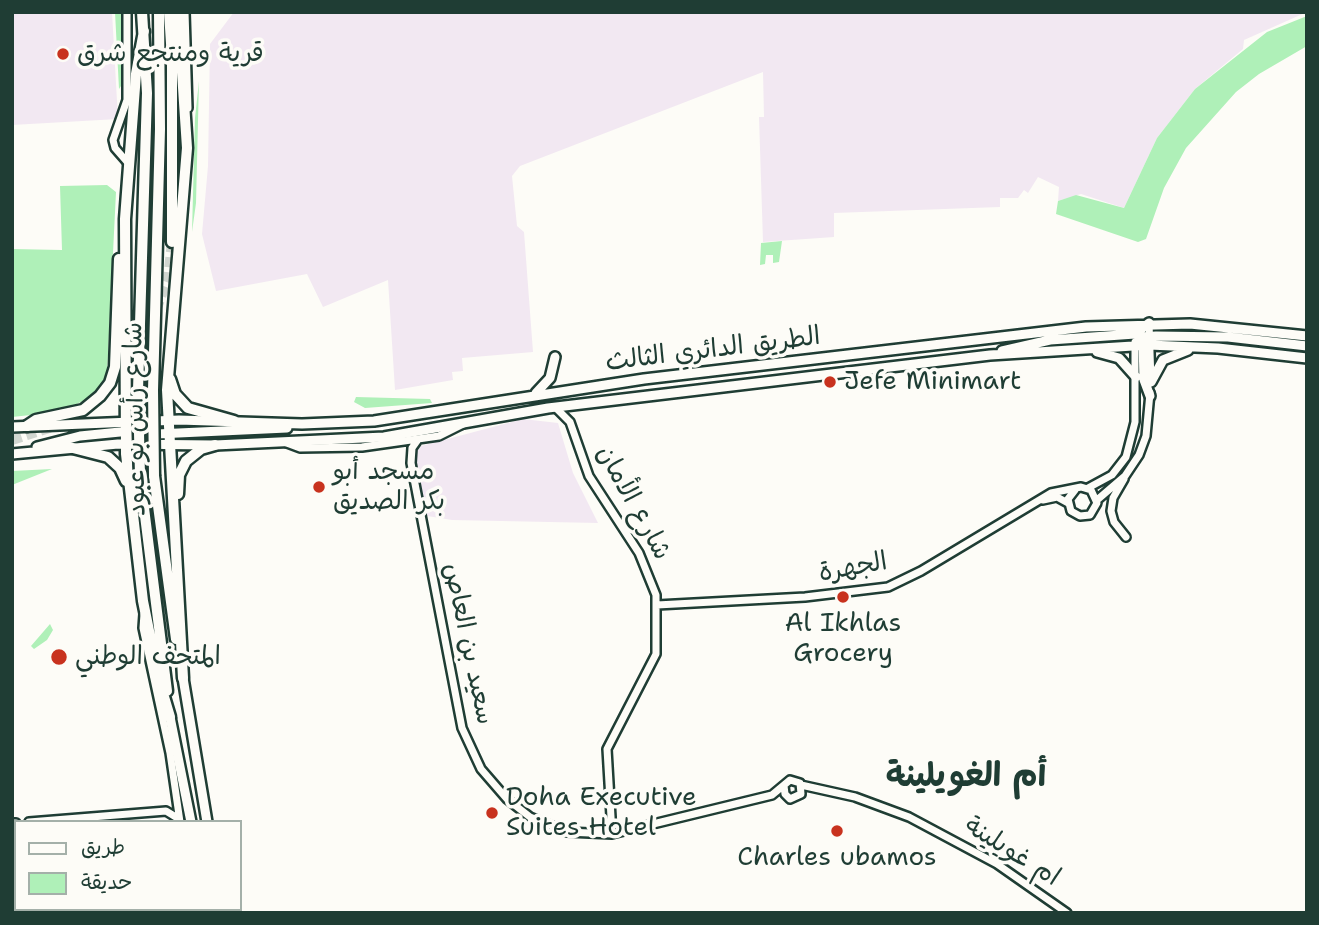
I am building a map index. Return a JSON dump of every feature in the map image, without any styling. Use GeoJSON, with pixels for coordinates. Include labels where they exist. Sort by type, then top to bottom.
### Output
{"type":"FeatureCollection","features":[{"type":"Feature","properties":{"kind":"highway","name":"شارع رأس بو عبود"},"geometry":{"type":"LineString","coordinates":[[142,12],[147,93],[138,390],[140,476],[170,717]]}},
{"type":"Feature","properties":{"kind":"highway","name":"شارع رأس بو عبود"},"geometry":{"type":"LineString","coordinates":[[159,12],[160,129],[153,390],[154,475],[166,577],[183,678]]}},
{"type":"Feature","properties":{"kind":"highway"},"geometry":{"type":"LineString","coordinates":[[169,12],[172,59],[172,242]]}},
{"type":"Feature","properties":{"kind":"highway"},"geometry":{"type":"LineString","coordinates":[[178,12],[187,148],[180,259],[170,349],[168,444],[183,678]]}},
{"type":"Feature","properties":{"kind":"highway"},"geometry":{"type":"LineString","coordinates":[[144,31],[136,74],[125,235],[125,426],[130,495],[145,611],[159,680],[170,717]]}},
{"type":"Feature","properties":{"kind":"highway"},"geometry":{"type":"LineString","coordinates":[[27,426],[36,420],[83,410],[100,396],[110,383],[115,367],[117,270],[125,235]]}},
{"type":"Feature","properties":{"kind":"highway"},"geometry":{"type":"LineString","coordinates":[[170,349],[170,381],[181,402],[196,412],[234,421]]}},
{"type":"Feature","properties":{"kind":"highway"},"geometry":{"type":"LineString","coordinates":[[177,579],[179,475],[193,454],[215,445]]}},
{"type":"Feature","properties":{"kind":"highway"},"geometry":{"type":"LineString","coordinates":[[69,447],[111,459],[124,474],[130,495]]}},
{"type":"Feature","properties":{"kind":"main road","name":"الطريق الدائري الثالث"},"geometry":{"type":"LineString","coordinates":[[125,426],[234,421],[302,424],[374,421],[536,393],[992,337],[1142,336],[1231,327],[1307,336]]}},
{"type":"Feature","properties":{"kind":"main road"},"geometry":{"type":"LineString","coordinates":[[990,355],[1050,340],[1142,336],[1228,337],[1307,346]]}},
{"type":"Feature","properties":{"kind":"main road"},"geometry":{"type":"LineString","coordinates":[[1142,336],[1144,380],[1150,396]]}},
{"type":"Feature","properties":{"kind":"main road","name":"الطريق الدائري الثالث"},"geometry":{"type":"LineString","coordinates":[[126,444],[215,445],[384,437],[555,407],[990,355],[1085,349],[1142,336],[1200,347],[1307,358]]}},
{"type":"Feature","properties":{"kind":"main road"},"geometry":{"type":"LineString","coordinates":[[1151,382],[1157,367],[1166,358],[1200,347]]}},
{"type":"Feature","properties":{"kind":"main road"},"geometry":{"type":"LineString","coordinates":[[1085,349],[1119,358],[1136,377]]}},
{"type":"Feature","properties":{"kind":"main road"},"geometry":{"type":"LineString","coordinates":[[536,393],[551,378],[555,357]]}},
{"type":"Feature","properties":{"kind":"main road"},"geometry":{"type":"LineString","coordinates":[[14,454],[126,444],[133,435],[168,426],[272,430],[302,424]]}},
{"type":"Feature","properties":{"kind":"main road"},"geometry":{"type":"LineString","coordinates":[[12,427],[125,426]]}},
{"type":"Feature","properties":{"kind":"main road"},"geometry":{"type":"LineString","coordinates":[[14,454],[125,426]]}},
{"type":"Feature","properties":{"kind":"main road","name":"شارع رأس بو عبود"},"geometry":{"type":"LineString","coordinates":[[183,678],[207,820]]}},
{"type":"Feature","properties":{"kind":"main road","name":"شارع رأس بو عبود"},"geometry":{"type":"LineString","coordinates":[[170,717],[191,820]]}},
{"type":"Feature","properties":{"kind":"street"},"geometry":{"type":"LineString","coordinates":[[127,12],[127,100],[113,140],[115,148],[130,164]]}},
{"type":"Feature","properties":{"kind":"street"},"geometry":{"type":"LineString","coordinates":[[185,12],[189,56],[187,148]]}},
{"type":"Feature","properties":{"kind":"street"},"geometry":{"type":"LineString","coordinates":[[1125,476],[1097,500],[1095,510],[1086,516],[1073,513],[1068,503],[1075,490],[1088,488],[1112,475],[1126,457],[1135,422],[1136,377],[1142,336]]}},
{"type":"Feature","properties":{"kind":"street"},"geometry":{"type":"LineString","coordinates":[[1126,537],[1114,522],[1111,508],[1125,476],[1142,449],[1151,382],[1142,336]]}},
{"type":"Feature","properties":{"kind":"street","name":"شارع الأمان"},"geometry":{"type":"LineString","coordinates":[[570,422],[578,404]]}},
{"type":"Feature","properties":{"kind":"street","name":"شارع الأمان"},"geometry":{"type":"LineString","coordinates":[[555,407],[570,422],[593,484],[645,563],[657,606],[657,648],[653,660],[607,749],[612,834]]}},
{"type":"Feature","properties":{"kind":"street","name":"الطريق الدائري الثالث"},"geometry":{"type":"LineString","coordinates":[[284,442],[296,448],[336,449],[397,444],[445,434],[463,424]]}},
{"type":"Feature","properties":{"kind":"street"},"geometry":{"type":"LineString","coordinates":[[410,459],[412,448],[417,441]]}},
{"type":"Feature","properties":{"kind":"street"},"geometry":{"type":"LineString","coordinates":[[397,444],[410,459]]}},
{"type":"Feature","properties":{"kind":"street","name":"سعيد بن العاص"},"geometry":{"type":"LineString","coordinates":[[410,459],[455,701],[470,750],[493,785],[530,817],[568,832],[612,834],[772,795],[786,797]]}},
{"type":"Feature","properties":{"kind":"street"},"geometry":{"type":"LineString","coordinates":[[1088,488],[1097,500]]}},
{"type":"Feature","properties":{"kind":"street","name":"الجهرة"},"geometry":{"type":"LineString","coordinates":[[657,606],[805,597],[888,587],[1051,493],[1075,490]]}},
{"type":"Feature","properties":{"kind":"street","name":"الجهرة"},"geometry":{"type":"LineString","coordinates":[[1036,503],[1053,497],[1068,503]]}},
{"type":"Feature","properties":{"kind":"street"},"geometry":{"type":"LineString","coordinates":[[145,611],[143,628],[180,820]]}},
{"type":"Feature","properties":{"kind":"street"},"geometry":{"type":"LineString","coordinates":[[793,780],[801,785],[802,794],[794,799],[786,797],[784,786],[793,780]]}},
{"type":"Feature","properties":{"kind":"street","name":"ام غويلينة"},"geometry":{"type":"LineString","coordinates":[[801,785],[855,797],[920,822],[997,864],[1067,913]]}},
{"type":"Feature","properties":{"kind":"street","name":"سعيد بن العاص"},"geometry":{"type":"LineString","coordinates":[[772,795],[784,786]]}},
{"type":"Feature","properties":{"kind":"street","name":"ام غويلينة"},"geometry":{"type":"LineString","coordinates":[[802,794],[814,790]]}},
{"type":"Feature","properties":{"kind":"street"},"geometry":{"type":"LineString","coordinates":[[166,811],[173,806],[177,796]]}},
{"type":"Feature","properties":{"kind":"street"},"geometry":{"type":"LineString","coordinates":[[54,820],[166,811],[174,813],[179,820]]}},
{"type":"Feature","properties":{"kind":"shaded area","name":"قرية ومنتجع شرق"},"geometry":{"type":"Polygon","coordinates":[[[12,12],[112,12],[118,119],[12,125],[12,12]]]}},
{"type":"Feature","properties":{"kind":"shaded area"},"geometry":{"type":"Polygon","coordinates":[[[234,12],[1307,12],[1244,40],[1243,49],[1195,89],[1157,138],[1124,208],[1081,194],[1058,201],[1059,187],[1038,177],[1028,193],[1024,190],[1018,198],[1000,198],[1000,207],[834,213],[834,237],[763,242],[759,117],[764,117],[763,72],[520,166],[512,176],[517,226],[524,232],[533,352],[462,358],[463,371],[452,372],[453,380],[395,390],[388,280],[323,307],[307,274],[216,291],[202,234],[208,166],[210,44],[234,12]]]}},
{"type":"Feature","properties":{"kind":"shaded area"},"geometry":{"type":"Polygon","coordinates":[[[523,419],[558,423],[573,473],[598,523],[452,520],[415,514],[406,450],[523,419]]]}},
{"type":"Feature","properties":{"kind":"green space"},"geometry":{"type":"Polygon","coordinates":[[[115,12],[122,12],[123,83],[119,89],[115,12]]]}},
{"type":"Feature","properties":{"kind":"green space"},"geometry":{"type":"Polygon","coordinates":[[[1307,16],[1307,46],[1259,74],[1236,92],[1186,148],[1164,188],[1146,239],[1138,242],[1056,214],[1058,201],[1076,195],[1124,208],[1157,138],[1195,89],[1267,32],[1307,16]]]}},
{"type":"Feature","properties":{"kind":"green space"},"geometry":{"type":"Polygon","coordinates":[[[199,81],[196,203],[192,232],[195,118],[199,81]]]}},
{"type":"Feature","properties":{"kind":"green space"},"geometry":{"type":"Polygon","coordinates":[[[107,185],[116,192],[107,375],[92,397],[59,412],[12,417],[12,249],[62,250],[60,186],[107,185]]]}},
{"type":"Feature","properties":{"kind":"green space"},"geometry":{"type":"Polygon","coordinates":[[[782,241],[779,262],[773,263],[773,255],[766,255],[765,264],[760,265],[761,243],[782,241]]]}},
{"type":"Feature","properties":{"kind":"green space"},"geometry":{"type":"Polygon","coordinates":[[[356,397],[430,399],[432,403],[365,408],[354,402],[356,397]]]}},
{"type":"Feature","properties":{"kind":"green space"},"geometry":{"type":"Polygon","coordinates":[[[52,469],[12,485],[12,471],[52,469]]]}},
{"type":"Feature","properties":{"kind":"green space"},"geometry":{"type":"Polygon","coordinates":[[[50,624],[53,630],[47,640],[34,649],[31,646],[50,624]]]}},
{"type":"Feature","properties":{"kind":"tunnel"},"geometry":{"type":"LineString","coordinates":[[109,386],[133,356],[151,324],[168,278],[172,242]]}},
{"type":"Feature","properties":{"kind":"tunnel"},"geometry":{"type":"LineString","coordinates":[[12,440],[52,427],[79,412]]}},
{"type":"Feature","properties":{"kind":"place","name":"قرية ومنتجع شرق"},"geometry":{"type":"Point","coordinates":[63,54]}},
{"type":"Feature","properties":{"kind":"place","name":"Jefe Minimart"},"geometry":{"type":"Point","coordinates":[830,382]}},
{"type":"Feature","properties":{"kind":"place","name":"مسجد أبو بكر الصديق"},"geometry":{"type":"Point","coordinates":[319,487]}},
{"type":"Feature","properties":{"kind":"place","name":"Al Ikhlas Grocery"},"geometry":{"type":"Point","coordinates":[843,597]}},
{"type":"Feature","properties":{"kind":"place","name":"المتحف الوطني"},"geometry":{"type":"Point","coordinates":[59,657]}},
{"type":"Feature","properties":{"kind":"place","name":"Doha Executive Suites Hotel"},"geometry":{"type":"Point","coordinates":[492,813]}},
{"type":"Feature","properties":{"kind":"place","name":"Charles ubamos"},"geometry":{"type":"Point","coordinates":[837,831]}},
{"type":"Feature","properties":{"kind":"district","name":"أم الغويلينة"},"geometry":{"type":"Point","coordinates":[966,777]}}]}
